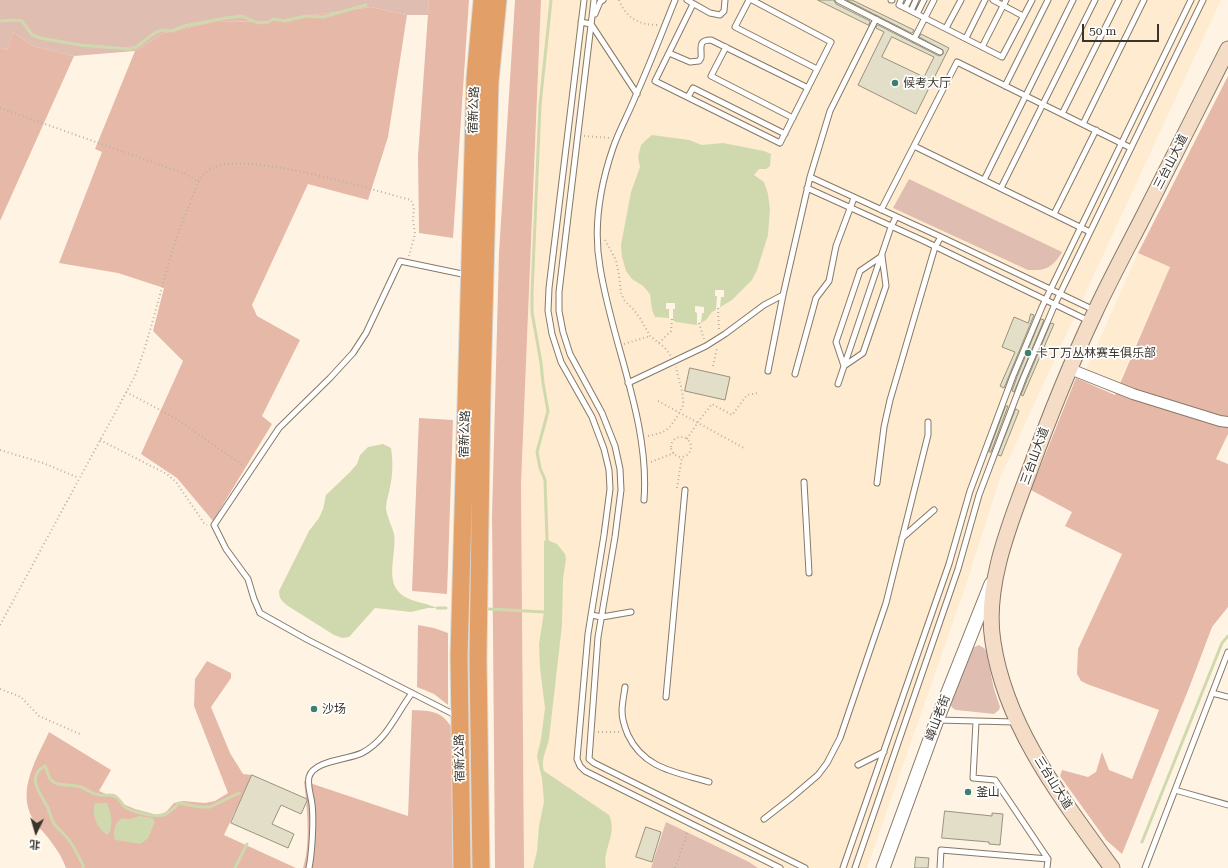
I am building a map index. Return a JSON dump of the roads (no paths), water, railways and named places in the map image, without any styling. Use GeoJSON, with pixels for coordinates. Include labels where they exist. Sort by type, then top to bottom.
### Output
{"type":"FeatureCollection","features":[{"type":"Feature","properties":{"kind":"highway","name":"宿新公路"},"geometry":{"type":"LineString","coordinates":[[462,868],[459,656],[475,78],[482,0]]}},
{"type":"Feature","properties":{"kind":"highway","name":"宿新公路"},"geometry":{"type":"LineString","coordinates":[[481,868],[478,657],[482,391],[490,82],[498,0]]}},
{"type":"Feature","properties":{"kind":"main road","name":"三台山大道"},"geometry":{"type":"LineString","coordinates":[[1112,868],[1043,771],[1018,722],[1006,691],[992,639],[991,609],[997,569],[1032,462],[1048,420],[1093,316],[1228,49]]}},
{"type":"Feature","properties":{"kind":"street"},"geometry":{"type":"LineString","coordinates":[[1070,369],[1133,394],[1220,421],[1228,422]]}},
{"type":"Feature","properties":{"kind":"street","name":"嶂山老街"},"geometry":{"type":"LineString","coordinates":[[883,868],[937,720],[997,569]]}},
{"type":"Feature","properties":{"kind":"lane"},"geometry":{"type":"LineString","coordinates":[[584,0],[549,288],[548,311],[552,334],[561,362],[592,417],[604,449],[609,470],[610,489],[587,642],[577,759],[580,766],[585,771],[776,867],[778,854]]}},
{"type":"Feature","properties":{"kind":"lane"},"geometry":{"type":"LineString","coordinates":[[594,0],[559,292],[559,311],[563,332],[570,354],[602,413],[615,446],[620,470],[621,490],[615,537],[598,636],[589,759],[594,763],[805,868]]}},
{"type":"Feature","properties":{"kind":"lane"},"geometry":{"type":"LineString","coordinates":[[591,24],[598,6],[603,0]]}},
{"type":"Feature","properties":{"kind":"lane"},"geometry":{"type":"LineString","coordinates":[[644,500],[646,485],[641,438],[600,266],[598,234],[599,205],[603,180],[617,139],[675,0]]}},
{"type":"Feature","properties":{"kind":"lane"},"geometry":{"type":"LineString","coordinates":[[687,0],[710,13],[720,15],[724,11],[725,0]]}},
{"type":"Feature","properties":{"kind":"lane"},"geometry":{"type":"LineString","coordinates":[[749,0],[735,27],[817,69]]}},
{"type":"Feature","properties":{"kind":"lane"},"geometry":{"type":"LineString","coordinates":[[694,4],[655,81],[780,143],[831,42],[752,0]]}},
{"type":"Feature","properties":{"kind":"lane"},"geometry":{"type":"LineString","coordinates":[[838,0],[940,52]]}},
{"type":"Feature","properties":{"kind":"lane"},"geometry":{"type":"LineString","coordinates":[[901,0],[899,5],[1002,57],[1032,0]]}},
{"type":"Feature","properties":{"kind":"lane"},"geometry":{"type":"LineString","coordinates":[[905,8],[909,0]]}},
{"type":"Feature","properties":{"kind":"lane"},"geometry":{"type":"LineString","coordinates":[[911,11],[916,0]]}},
{"type":"Feature","properties":{"kind":"lane"},"geometry":{"type":"LineString","coordinates":[[917,14],[924,0]]}},
{"type":"Feature","properties":{"kind":"lane"},"geometry":{"type":"LineString","coordinates":[[914,39],[934,0]]}},
{"type":"Feature","properties":{"kind":"lane"},"geometry":{"type":"LineString","coordinates":[[946,28],[961,0]]}},
{"type":"Feature","properties":{"kind":"lane"},"geometry":{"type":"LineString","coordinates":[[966,38],[985,0]]}},
{"type":"Feature","properties":{"kind":"lane"},"geometry":{"type":"LineString","coordinates":[[993,0],[1005,3],[1024,16]]}},
{"type":"Feature","properties":{"kind":"lane"},"geometry":{"type":"LineString","coordinates":[[1005,86],[1048,0]]}},
{"type":"Feature","properties":{"kind":"lane"},"geometry":{"type":"LineString","coordinates":[[984,180],[1072,0]]}},
{"type":"Feature","properties":{"kind":"lane"},"geometry":{"type":"LineString","coordinates":[[1001,188],[1042,104],[1096,0]]}},
{"type":"Feature","properties":{"kind":"lane"},"geometry":{"type":"LineString","coordinates":[[1062,114],[1119,0]]}},
{"type":"Feature","properties":{"kind":"lane"},"geometry":{"type":"LineString","coordinates":[[1083,124],[1144,0]]}},
{"type":"Feature","properties":{"kind":"lane"},"geometry":{"type":"LineString","coordinates":[[843,868],[949,564],[970,491],[1013,376],[1045,299],[1191,0]]}},
{"type":"Feature","properties":{"kind":"lane"},"geometry":{"type":"LineString","coordinates":[[855,868],[958,569],[979,495],[1023,380],[1055,304],[1203,0]]}},
{"type":"Feature","properties":{"kind":"lane"},"geometry":{"type":"LineString","coordinates":[[982,47],[1005,3]]}},
{"type":"Feature","properties":{"kind":"lane"},"geometry":{"type":"LineString","coordinates":[[768,372],[783,295],[807,188],[830,111],[876,19]]}},
{"type":"Feature","properties":{"kind":"lane"},"geometry":{"type":"LineString","coordinates":[[581,22],[591,24],[637,94]]}},
{"type":"Feature","properties":{"kind":"lane"},"geometry":{"type":"LineString","coordinates":[[669,53],[690,62],[696,62],[701,58],[701,43],[705,40],[711,40],[808,88]]}},
{"type":"Feature","properties":{"kind":"lane"},"geometry":{"type":"LineString","coordinates":[[726,47],[711,76],[792,118]]}},
{"type":"Feature","properties":{"kind":"lane"},"geometry":{"type":"LineString","coordinates":[[881,210],[957,62],[1131,148]]}},
{"type":"Feature","properties":{"kind":"lane"},"geometry":{"type":"LineString","coordinates":[[688,97],[693,88],[785,134]]}},
{"type":"Feature","properties":{"kind":"lane"},"geometry":{"type":"LineString","coordinates":[[1054,214],[1096,130]]}},
{"type":"Feature","properties":{"kind":"lane"},"geometry":{"type":"LineString","coordinates":[[914,146],[1090,232]]}},
{"type":"Feature","properties":{"kind":"lane"},"geometry":{"type":"LineString","coordinates":[[810,177],[1060,294],[1093,316]]}},
{"type":"Feature","properties":{"kind":"lane"},"geometry":{"type":"LineString","coordinates":[[807,188],[936,247],[1055,304],[1093,316]]}},
{"type":"Feature","properties":{"kind":"lane"},"geometry":{"type":"LineString","coordinates":[[795,374],[816,298],[829,281],[836,246],[854,198]]}},
{"type":"Feature","properties":{"kind":"lane"},"geometry":{"type":"LineString","coordinates":[[838,384],[896,217]]}},
{"type":"Feature","properties":{"kind":"lane"},"geometry":{"type":"LineString","coordinates":[[877,483],[884,427],[890,400],[936,247],[941,237]]}},
{"type":"Feature","properties":{"kind":"lane"},"geometry":{"type":"LineString","coordinates":[[844,366],[863,353],[884,294],[886,286],[882,256]]}},
{"type":"Feature","properties":{"kind":"lane"},"geometry":{"type":"LineString","coordinates":[[844,366],[836,342],[860,271],[882,256]]}},
{"type":"Feature","properties":{"kind":"lane"},"geometry":{"type":"LineString","coordinates":[[460,717],[308,640],[260,613],[248,579],[226,549],[214,525],[279,428],[353,354],[366,333],[400,261],[470,276]]}},
{"type":"Feature","properties":{"kind":"lane"},"geometry":{"type":"LineString","coordinates":[[628,383],[706,346],[764,305],[783,295]]}},
{"type":"Feature","properties":{"kind":"lane"},"geometry":{"type":"LineString","coordinates":[[764,819],[797,794],[818,775],[828,763],[840,738],[886,603],[928,435],[928,422]]}},
{"type":"Feature","properties":{"kind":"lane"},"geometry":{"type":"LineString","coordinates":[[804,482],[809,573]]}},
{"type":"Feature","properties":{"kind":"lane"},"geometry":{"type":"LineString","coordinates":[[666,697],[685,490]]}},
{"type":"Feature","properties":{"kind":"lane"},"geometry":{"type":"LineString","coordinates":[[902,538],[934,510]]}},
{"type":"Feature","properties":{"kind":"lane"},"geometry":{"type":"LineString","coordinates":[[591,615],[602,617],[631,612]]}},
{"type":"Feature","properties":{"kind":"lane"},"geometry":{"type":"LineString","coordinates":[[1145,868],[1228,652]]}},
{"type":"Feature","properties":{"kind":"lane"},"geometry":{"type":"LineString","coordinates":[[625,687],[622,711],[624,727],[641,755],[658,766],[709,782]]}},
{"type":"Feature","properties":{"kind":"lane"},"geometry":{"type":"LineString","coordinates":[[309,868],[312,805],[308,783],[309,776],[319,765],[361,754],[373,746],[384,736],[402,706],[412,693]]}},
{"type":"Feature","properties":{"kind":"lane"},"geometry":{"type":"LineString","coordinates":[[1212,693],[1228,697]]}},
{"type":"Feature","properties":{"kind":"lane"},"geometry":{"type":"LineString","coordinates":[[937,720],[1018,722]]}},
{"type":"Feature","properties":{"kind":"lane"},"geometry":{"type":"LineString","coordinates":[[976,722],[973,778],[996,780],[1048,859],[1047,868]]}},
{"type":"Feature","properties":{"kind":"lane"},"geometry":{"type":"LineString","coordinates":[[858,765],[884,752]]}},
{"type":"Feature","properties":{"kind":"lane"},"geometry":{"type":"LineString","coordinates":[[1175,790],[1228,805]]}},
{"type":"Feature","properties":{"kind":"lane"},"geometry":{"type":"LineString","coordinates":[[940,868],[941,850],[1048,859]]}},
{"type":"Feature","properties":{"kind":"waterway"},"geometry":{"type":"LineString","coordinates":[[547,540],[545,480],[540,468],[537,452],[548,411],[532,312],[532,293],[540,105],[551,0]]}},
{"type":"Feature","properties":{"kind":"waterway"},"geometry":{"type":"LineString","coordinates":[[0,21],[22,21],[32,35],[40,38],[80,45],[129,49],[136,47],[156,32],[163,30],[172,31],[184,26],[226,18],[242,16],[258,23],[268,22],[274,19],[285,21],[306,16],[323,17],[366,5]]}},
{"type":"Feature","properties":{"kind":"waterway"},"geometry":{"type":"LineString","coordinates":[[437,608],[446,608]]}},
{"type":"Feature","properties":{"kind":"waterway"},"geometry":{"type":"LineString","coordinates":[[489,609],[544,612]]}},
{"type":"Feature","properties":{"kind":"waterway"},"geometry":{"type":"LineString","coordinates":[[1142,842],[1222,643],[1228,636]]}},
{"type":"Feature","properties":{"kind":"waterway"},"geometry":{"type":"LineString","coordinates":[[83,868],[83,865],[68,838],[54,823],[36,786],[36,775],[39,770],[45,766],[51,780],[57,784],[81,787],[97,795],[115,796],[126,808],[132,811],[155,816],[163,815],[171,811],[179,803],[200,807],[210,807],[239,793]]}},
{"type":"Feature","properties":{"kind":"waterway"},"geometry":{"type":"LineString","coordinates":[[235,868],[247,844]]}},
{"type":"Feature","properties":{"kind":"place","name":"候考大厅"},"geometry":{"type":"Point","coordinates":[895,83]}},
{"type":"Feature","properties":{"kind":"place","name":"卡丁万丛林赛车俱乐部"},"geometry":{"type":"Point","coordinates":[1028,353]}},
{"type":"Feature","properties":{"kind":"place","name":"沙场"},"geometry":{"type":"Point","coordinates":[314,709]}},
{"type":"Feature","properties":{"kind":"place","name":"釜山"},"geometry":{"type":"Point","coordinates":[968,792]}}]}
